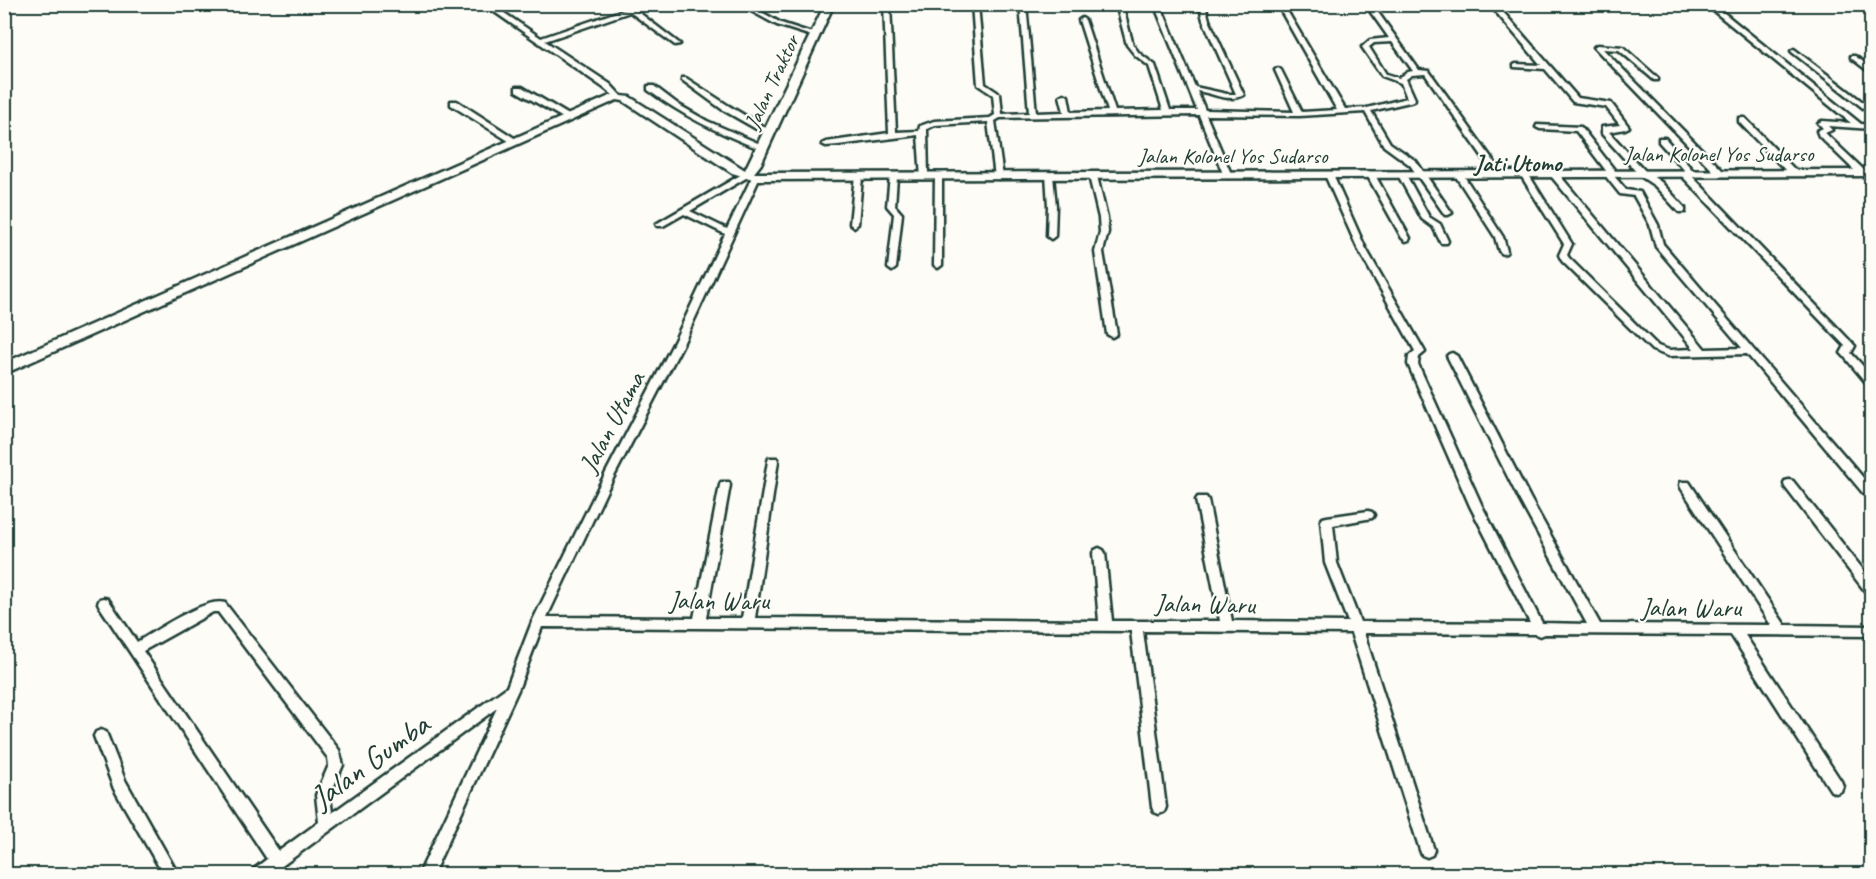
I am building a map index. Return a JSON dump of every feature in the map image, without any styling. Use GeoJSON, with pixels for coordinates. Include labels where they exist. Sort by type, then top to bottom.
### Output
{"type":"FeatureCollection","features":[{"type":"Feature","properties":{"kind":"street"},"geometry":{"type":"LineString","coordinates":[[486,4],[607,86],[618,97],[626,99],[752,176]]}},
{"type":"Feature","properties":{"kind":"street"},"geometry":{"type":"LineString","coordinates":[[624,4],[677,44]]}},
{"type":"Feature","properties":{"kind":"street"},"geometry":{"type":"LineString","coordinates":[[741,4],[779,24],[815,35]]}},
{"type":"Feature","properties":{"kind":"street","name":"Jalan Traktor"},"geometry":{"type":"LineString","coordinates":[[752,176],[763,147],[830,4]]}},
{"type":"Feature","properties":{"kind":"street"},"geometry":{"type":"LineString","coordinates":[[887,4],[892,133]]}},
{"type":"Feature","properties":{"kind":"street"},"geometry":{"type":"LineString","coordinates":[[975,4],[982,85],[996,94],[995,118],[999,177]]}},
{"type":"Feature","properties":{"kind":"street"},"geometry":{"type":"LineString","coordinates":[[1023,4],[1033,115]]}},
{"type":"Feature","properties":{"kind":"street"},"geometry":{"type":"LineString","coordinates":[[1119,4],[1130,45],[1137,54],[1152,65],[1167,112]]}},
{"type":"Feature","properties":{"kind":"street"},"geometry":{"type":"LineString","coordinates":[[1157,4],[1228,176]]}},
{"type":"Feature","properties":{"kind":"street"},"geometry":{"type":"LineString","coordinates":[[1193,89],[1203,89],[1222,97],[1240,95],[1206,20],[1202,4]]}},
{"type":"Feature","properties":{"kind":"street"},"geometry":{"type":"LineString","coordinates":[[1280,4],[1341,111]]}},
{"type":"Feature","properties":{"kind":"street"},"geometry":{"type":"LineString","coordinates":[[1368,4],[1417,72]]}},
{"type":"Feature","properties":{"kind":"street"},"geometry":{"type":"LineString","coordinates":[[1492,4],[1577,101],[1608,105],[1625,127],[1604,130],[1643,174],[1682,210]]}},
{"type":"Feature","properties":{"kind":"street"},"geometry":{"type":"LineString","coordinates":[[1708,4],[1857,124]]}},
{"type":"Feature","properties":{"kind":"street"},"geometry":{"type":"LineString","coordinates":[[539,41],[631,10]]}},
{"type":"Feature","properties":{"kind":"street"},"geometry":{"type":"LineString","coordinates":[[1082,20],[1112,112]]}},
{"type":"Feature","properties":{"kind":"street"},"geometry":{"type":"LineString","coordinates":[[924,177],[922,133],[923,128],[934,123],[1033,115],[1112,112],[1299,114],[1367,110],[1411,99],[1401,81],[1381,73],[1365,47],[1372,41],[1393,40]]}},
{"type":"Feature","properties":{"kind":"street"},"geometry":{"type":"LineString","coordinates":[[1656,79],[1620,48],[1597,47],[1720,173]]}},
{"type":"Feature","properties":{"kind":"street"},"geometry":{"type":"LineString","coordinates":[[1794,51],[1872,113]]}},
{"type":"Feature","properties":{"kind":"street"},"geometry":{"type":"LineString","coordinates":[[1853,57],[1872,72]]}},
{"type":"Feature","properties":{"kind":"street"},"geometry":{"type":"LineString","coordinates":[[1516,66],[1548,67]]}},
{"type":"Feature","properties":{"kind":"street"},"geometry":{"type":"LineString","coordinates":[[1278,70],[1299,114]]}},
{"type":"Feature","properties":{"kind":"street"},"geometry":{"type":"LineString","coordinates":[[1401,81],[1404,75],[1417,72],[1428,73],[1499,174]]}},
{"type":"Feature","properties":{"kind":"street"},"geometry":{"type":"LineString","coordinates":[[684,79],[726,108],[770,133]]}},
{"type":"Feature","properties":{"kind":"street"},"geometry":{"type":"LineString","coordinates":[[651,88],[687,114],[734,137],[763,147]]}},
{"type":"Feature","properties":{"kind":"street"},"geometry":{"type":"LineString","coordinates":[[519,89],[568,117]]}},
{"type":"Feature","properties":{"kind":"street"},"geometry":{"type":"LineString","coordinates":[[1064,96],[1068,114]]}},
{"type":"Feature","properties":{"kind":"street"},"geometry":{"type":"LineString","coordinates":[[4,369],[568,117],[618,97]]}},
{"type":"Feature","properties":{"kind":"street"},"geometry":{"type":"LineString","coordinates":[[454,103],[515,141]]}},
{"type":"Feature","properties":{"kind":"street"},"geometry":{"type":"LineString","coordinates":[[1367,110],[1387,144],[1411,160],[1448,213]]}},
{"type":"Feature","properties":{"kind":"street"},"geometry":{"type":"LineString","coordinates":[[1742,120],[1793,173]]}},
{"type":"Feature","properties":{"kind":"street"},"geometry":{"type":"LineString","coordinates":[[1867,173],[1821,132],[1828,130],[1824,123],[1872,127]]}},
{"type":"Feature","properties":{"kind":"street"},"geometry":{"type":"LineString","coordinates":[[1540,127],[1578,129],[1623,192],[1637,194],[1654,225],[1659,244],[1872,496]]}},
{"type":"Feature","properties":{"kind":"street"},"geometry":{"type":"LineString","coordinates":[[826,144],[872,139],[892,133],[922,133]]}},
{"type":"Feature","properties":{"kind":"street"},"geometry":{"type":"LineString","coordinates":[[1662,140],[1688,173],[1850,346],[1846,353],[1872,383]]}},
{"type":"Feature","properties":{"kind":"street","name":"Jalan Kolonel Yos Sudarso"},"geometry":{"type":"LineString","coordinates":[[752,176],[1867,173]]}},
{"type":"Feature","properties":{"kind":"street"},"geometry":{"type":"LineString","coordinates":[[1524,174],[1568,244],[1563,256],[1661,352],[1750,351]]}},
{"type":"Feature","properties":{"kind":"street"},"geometry":{"type":"LineString","coordinates":[[1554,174],[1702,352]]}},
{"type":"Feature","properties":{"kind":"street"},"geometry":{"type":"LineString","coordinates":[[1329,175],[1361,247],[1420,351],[1414,356],[1413,364],[1441,432],[1540,631]]}},
{"type":"Feature","properties":{"kind":"street"},"geometry":{"type":"LineString","coordinates":[[1371,175],[1406,238]]}},
{"type":"Feature","properties":{"kind":"street"},"geometry":{"type":"LineString","coordinates":[[1402,175],[1427,222],[1436,226],[1444,241]]}},
{"type":"Feature","properties":{"kind":"street"},"geometry":{"type":"LineString","coordinates":[[1459,175],[1495,230],[1503,251]]}},
{"type":"Feature","properties":{"kind":"street"},"geometry":{"type":"LineString","coordinates":[[660,224],[752,176]]}},
{"type":"Feature","properties":{"kind":"street","name":"Jalan Utama"},"geometry":{"type":"LineString","coordinates":[[426,874],[512,690],[538,622],[603,488],[679,342],[729,233],[752,176]]}},
{"type":"Feature","properties":{"kind":"street"},"geometry":{"type":"LineString","coordinates":[[1048,176],[1052,206],[1051,236]]}},
{"type":"Feature","properties":{"kind":"street"},"geometry":{"type":"LineString","coordinates":[[1094,176],[1103,218],[1104,232],[1099,252],[1112,334]]}},
{"type":"Feature","properties":{"kind":"street"},"geometry":{"type":"LineString","coordinates":[[854,224],[858,177]]}},
{"type":"Feature","properties":{"kind":"street"},"geometry":{"type":"LineString","coordinates":[[892,268],[898,214],[891,206],[893,177]]}},
{"type":"Feature","properties":{"kind":"street"},"geometry":{"type":"LineString","coordinates":[[938,177],[938,265]]}},
{"type":"Feature","properties":{"kind":"street"},"geometry":{"type":"LineString","coordinates":[[684,211],[729,233]]}},
{"type":"Feature","properties":{"kind":"street"},"geometry":{"type":"LineString","coordinates":[[1452,356],[1525,498],[1597,630]]}},
{"type":"Feature","properties":{"kind":"street"},"geometry":{"type":"LineString","coordinates":[[748,622],[773,461]]}},
{"type":"Feature","properties":{"kind":"street"},"geometry":{"type":"LineString","coordinates":[[699,622],[725,484]]}},
{"type":"Feature","properties":{"kind":"street"},"geometry":{"type":"LineString","coordinates":[[1685,484],[1781,630]]}},
{"type":"Feature","properties":{"kind":"street"},"geometry":{"type":"LineString","coordinates":[[1789,484],[1872,591]]}},
{"type":"Feature","properties":{"kind":"street"},"geometry":{"type":"LineString","coordinates":[[1202,500],[1227,627]]}},
{"type":"Feature","properties":{"kind":"street"},"geometry":{"type":"LineString","coordinates":[[1368,515],[1330,519],[1327,525],[1331,563],[1356,628],[1427,850]]}},
{"type":"Feature","properties":{"kind":"street"},"geometry":{"type":"LineString","coordinates":[[1099,553],[1106,625]]}},
{"type":"Feature","properties":{"kind":"street"},"geometry":{"type":"LineString","coordinates":[[104,603],[278,861]]}},
{"type":"Feature","properties":{"kind":"street"},"geometry":{"type":"LineString","coordinates":[[136,649],[202,611],[221,607],[334,755],[336,765],[323,795],[326,826]]}},
{"type":"Feature","properties":{"kind":"street","name":"Jalan Waru"},"geometry":{"type":"LineString","coordinates":[[538,622],[1136,625],[1540,631],[1734,629],[1869,634]]}},
{"type":"Feature","properties":{"kind":"street"},"geometry":{"type":"LineString","coordinates":[[1136,625],[1159,807]]}},
{"type":"Feature","properties":{"kind":"street"},"geometry":{"type":"LineString","coordinates":[[1734,629],[1836,786]]}},
{"type":"Feature","properties":{"kind":"street","name":"Jalan Gumba"},"geometry":{"type":"LineString","coordinates":[[259,874],[512,690]]}},
{"type":"Feature","properties":{"kind":"street"},"geometry":{"type":"LineString","coordinates":[[101,736],[119,784],[171,874]]}},
{"type":"Feature","properties":{"kind":"district","name":"Jati Utomo"},"geometry":{"type":"Point","coordinates":[1518,163]}}]}
